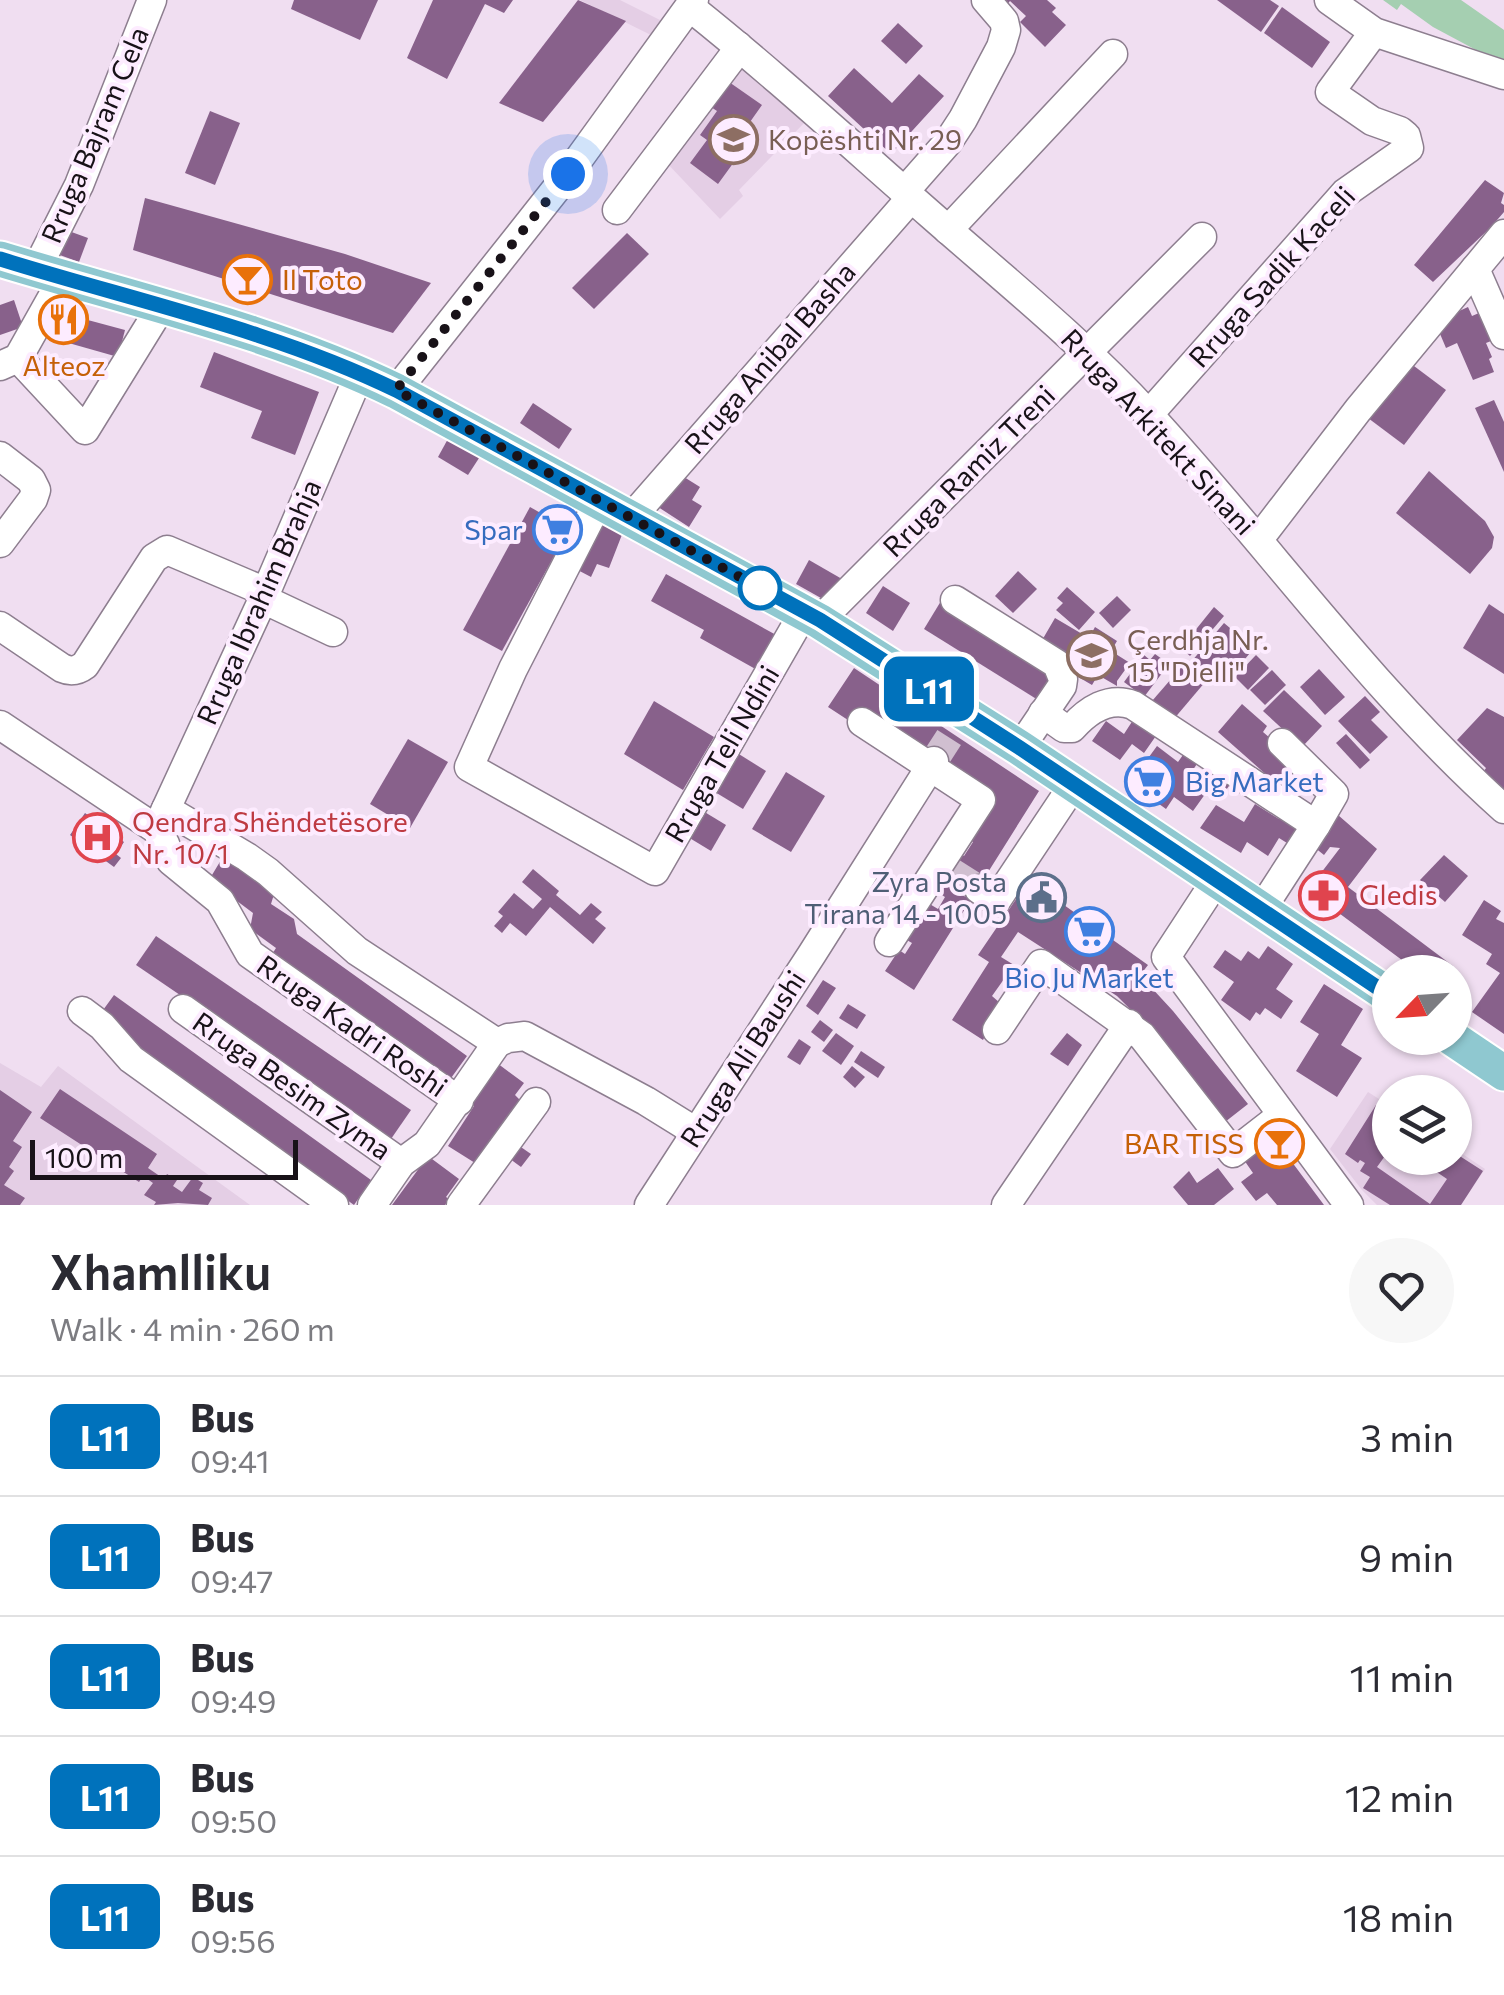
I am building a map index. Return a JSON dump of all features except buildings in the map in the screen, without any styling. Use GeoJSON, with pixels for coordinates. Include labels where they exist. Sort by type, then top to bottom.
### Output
{"type":"FeatureCollection","features":[{"type":"Feature","properties":{"kind":"main road"},"geometry":{"type":"LineString","coordinates":[[0,259],[254,335],[396,390],[812,616],[959,723],[1020,748],[1372,984]]}},
{"type":"Feature","properties":{"kind":"main road"},"geometry":{"type":"LineString","coordinates":[[1472,1051],[1504,1073]]}},
{"type":"Feature","properties":{"kind":"street","name":"Rruga Bajram Cela"},"geometry":{"type":"LineString","coordinates":[[9,362],[50,274],[79,186],[152,0]]}},
{"type":"Feature","properties":{"kind":"street","name":"Rruga Anibal Basha"},"geometry":{"type":"LineString","coordinates":[[630,518],[948,142],[1001,47],[1006,30],[1004,20],[986,0]]}},
{"type":"Feature","properties":{"kind":"street"},"geometry":{"type":"LineString","coordinates":[[1329,0],[1374,32],[1504,75]]}},
{"type":"Feature","properties":{"kind":"street","name":"Rruga Arkitekt Sinani"},"geometry":{"type":"LineString","coordinates":[[692,3],[1088,351],[1149,414],[1382,686],[1504,809]]}},
{"type":"Feature","properties":{"kind":"street"},"geometry":{"type":"LineString","coordinates":[[396,390],[568,174],[692,3]]}},
{"type":"Feature","properties":{"kind":"street","name":"Rruga Sadik Kaceli"},"geometry":{"type":"LineString","coordinates":[[1149,414],[1345,193],[1408,148],[1409,142],[1400,131],[1372,120],[1330,92],[1374,32]]}},
{"type":"Feature","properties":{"kind":"street"},"geometry":{"type":"LineString","coordinates":[[617,210],[738,46]]}},
{"type":"Feature","properties":{"kind":"street"},"geometry":{"type":"LineString","coordinates":[[948,230],[1113,54]]}},
{"type":"Feature","properties":{"kind":"street"},"geometry":{"type":"LineString","coordinates":[[1259,540],[1358,410],[1504,234]]}},
{"type":"Feature","properties":{"kind":"street","name":"Rruga Ramiz Treni"},"geometry":{"type":"LineString","coordinates":[[812,616],[1202,238]]}},
{"type":"Feature","properties":{"kind":"street"},"geometry":{"type":"LineString","coordinates":[[1474,270],[1504,335]]}},
{"type":"Feature","properties":{"kind":"street"},"geometry":{"type":"LineString","coordinates":[[9,362],[85,430],[161,307]]}},
{"type":"Feature","properties":{"kind":"street","name":"Rruga Ibrahim Brahja"},"geometry":{"type":"LineString","coordinates":[[161,819],[264,596],[360,373]]}},
{"type":"Feature","properties":{"kind":"street"},"geometry":{"type":"LineString","coordinates":[[0,456],[31,480],[36,490],[0,544]]}},
{"type":"Feature","properties":{"kind":"street","name":"Rruga Teli Ndini"},"geometry":{"type":"LineString","coordinates":[[599,502],[469,767],[655,870],[812,616]]}},
{"type":"Feature","properties":{"kind":"street"},"geometry":{"type":"LineString","coordinates":[[0,626],[62,668],[80,668],[154,558],[168,550],[333,632]]}},
{"type":"Feature","properties":{"kind":"street"},"geometry":{"type":"LineString","coordinates":[[955,600],[1057,664],[1062,686],[1020,748]]}},
{"type":"Feature","properties":{"kind":"street"},"geometry":{"type":"LineString","coordinates":[[1043,713],[1064,728],[1072,728],[1104,704],[1123,701],[1134,705],[1316,825]]}},
{"type":"Feature","properties":{"kind":"street"},"geometry":{"type":"LineString","coordinates":[[862,722],[932,764],[981,800],[944,867],[889,942]]}},
{"type":"Feature","properties":{"kind":"street"},"geometry":{"type":"LineString","coordinates":[[0,726],[161,819],[268,872],[357,951],[497,1043],[525,1036],[696,1132]]}},
{"type":"Feature","properties":{"kind":"street"},"geometry":{"type":"LineString","coordinates":[[1262,910],[1334,794],[1282,743]]}},
{"type":"Feature","properties":{"kind":"street","name":"Rruga Ali Baushi"},"geometry":{"type":"LineString","coordinates":[[656,1202],[696,1132],[932,764]]}},
{"type":"Feature","properties":{"kind":"street"},"geometry":{"type":"LineString","coordinates":[[987,895],[1074,784]]}},
{"type":"Feature","properties":{"kind":"street","name":"Rruga Kadri Roshi"},"geometry":{"type":"LineString","coordinates":[[161,819],[171,862],[220,900],[250,954],[458,1101]]}},
{"type":"Feature","properties":{"kind":"street"},"geometry":{"type":"LineString","coordinates":[[1217,879],[1166,956],[1349,1205]]}},
{"type":"Feature","properties":{"kind":"street"},"geometry":{"type":"LineString","coordinates":[[997,1030],[1040,964],[1129,1024],[1233,1153],[1282,1115]]}},
{"type":"Feature","properties":{"kind":"street","name":"Rruga Besim Zyma"},"geometry":{"type":"LineString","coordinates":[[183,1009],[401,1163]]}},
{"type":"Feature","properties":{"kind":"street"},"geometry":{"type":"LineString","coordinates":[[82,1011],[102,1026],[131,1059],[334,1205]]}},
{"type":"Feature","properties":{"kind":"street"},"geometry":{"type":"LineString","coordinates":[[1006,1205],[1129,1024]]}},
{"type":"Feature","properties":{"kind":"street","name":"Rruga Kadri Roshi"},"geometry":{"type":"LineString","coordinates":[[426,1144],[497,1043]]}},
{"type":"Feature","properties":{"kind":"street"},"geometry":{"type":"LineString","coordinates":[[461,1205],[536,1102]]}},
{"type":"Feature","properties":{"kind":"street","name":"Rruga Besim Zyma"},"geometry":{"type":"LineString","coordinates":[[372,1205],[401,1163],[426,1144]]}},
{"type":"Feature","properties":{"kind":"shaded area"},"geometry":{"type":"Polygon","coordinates":[[[580,0],[620,0],[664,22],[653,36],[580,0]]]}},
{"type":"Feature","properties":{"kind":"shaded area","name":"Kopështi Nr. 29"},"geometry":{"type":"Polygon","coordinates":[[[736,58],[807,120],[739,190],[743,196],[720,219],[664,160],[736,58]]]}},
{"type":"Feature","properties":{"kind":"shaded area"},"geometry":{"type":"Polygon","coordinates":[[[0,1063],[41,1087],[58,1066],[250,1205],[0,1205],[0,1063]]]}},
{"type":"Feature","properties":{"kind":"shaded area"},"geometry":{"type":"Polygon","coordinates":[[[1368,1092],[1372,1095],[1372,1175],[1472,1175],[1472,1160],[1485,1169],[1461,1205],[1377,1205],[1330,1149],[1368,1092]]]}},
{"type":"Feature","properties":{"kind":"green space"},"geometry":{"type":"Polygon","coordinates":[[[1383,0],[1461,0],[1504,30],[1504,65],[1433,27],[1401,4],[1397,10],[1383,0]]]}},
{"type":"Feature","properties":{"kind":"tunnel"},"geometry":{"type":"LineString","coordinates":[[934,761],[952,733]]}},
{"type":"Feature","properties":{"kind":"tunnel"},"geometry":{"type":"LineString","coordinates":[[949,870],[979,889]]}},
{"type":"Feature","properties":{"kind":"bus line","name":"L11"},"geometry":{"type":"LineString","coordinates":[[0,259],[254,335],[332,361],[396,390],[820,620],[1184,856],[1372,984]]}},
{"type":"Feature","properties":{"kind":"place","name":"Kopështi Nr. 29"},"geometry":{"type":"Point","coordinates":[733,140]}},
{"type":"Feature","properties":{"kind":"place","name":"Il Toto"},"geometry":{"type":"Point","coordinates":[247,280]}},
{"type":"Feature","properties":{"kind":"place","name":"Alteoz"},"geometry":{"type":"Point","coordinates":[64,319]}},
{"type":"Feature","properties":{"kind":"place","name":"Spar"},"geometry":{"type":"Point","coordinates":[558,530]}},
{"type":"Feature","properties":{"kind":"place","name":"Çerdhja Nr. 15 \"Dielli\""},"geometry":{"type":"Point","coordinates":[1092,656]}},
{"type":"Feature","properties":{"kind":"place","name":"Big Market"},"geometry":{"type":"Point","coordinates":[1150,782]}},
{"type":"Feature","properties":{"kind":"place","name":"Qendra Shëndetësore Nr. 10/1"},"geometry":{"type":"Point","coordinates":[97,838]}},
{"type":"Feature","properties":{"kind":"place","name":"Gledis"},"geometry":{"type":"Point","coordinates":[1324,895]}},
{"type":"Feature","properties":{"kind":"place","name":"Zyra Posta Tirana 14 - 1005"},"geometry":{"type":"Point","coordinates":[1042,898]}},
{"type":"Feature","properties":{"kind":"place","name":"Bio Ju Market"},"geometry":{"type":"Point","coordinates":[1089,931]}},
{"type":"Feature","properties":{"kind":"place","name":"BAR TISS"},"geometry":{"type":"Point","coordinates":[1279,1144]}},
{"type":"Feature","properties":{"kind":"route"},"geometry":{"type":"LineString","coordinates":[[568,174],[396,390],[760,588]]}}]}
